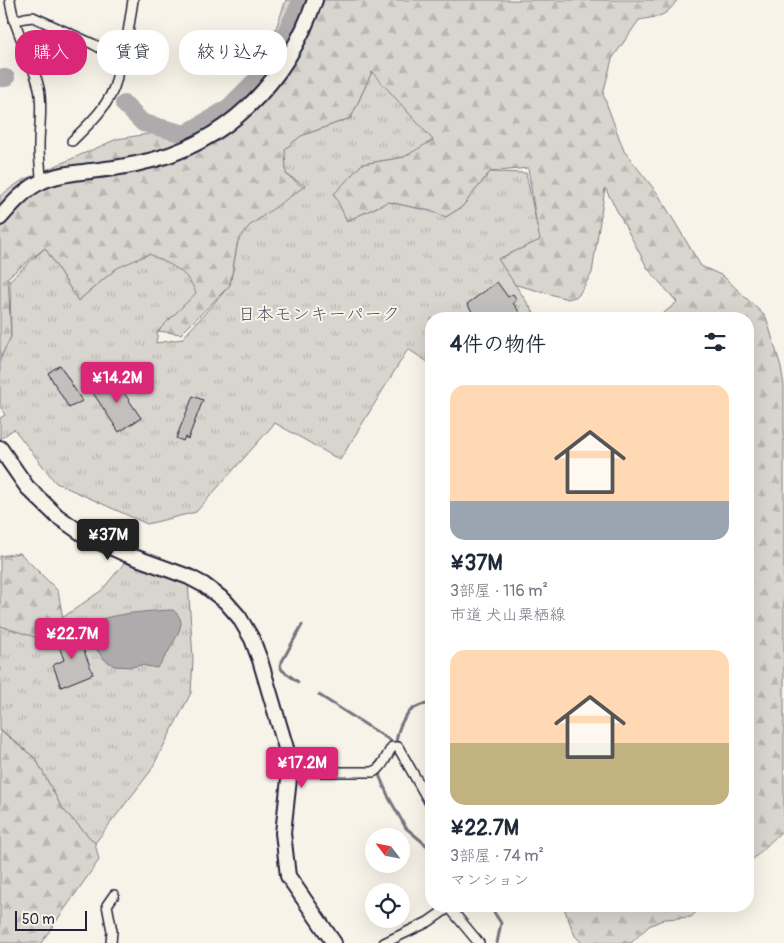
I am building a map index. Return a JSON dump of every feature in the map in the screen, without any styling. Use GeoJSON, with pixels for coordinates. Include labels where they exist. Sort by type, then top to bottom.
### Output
{"type":"FeatureCollection","features":[{"type":"Feature","properties":{"kind":"street"},"geometry":{"type":"LineString","coordinates":[[10,0],[14,21],[35,72],[39,91],[41,121],[39,147],[42,181]]}},
{"type":"Feature","properties":{"kind":"street"},"geometry":{"type":"LineString","coordinates":[[128,30],[133,0]]}},
{"type":"Feature","properties":{"kind":"street"},"geometry":{"type":"LineString","coordinates":[[0,218],[27,191],[42,181],[58,175],[141,163],[174,154],[210,137],[245,110],[270,85],[298,41],[315,0]]}},
{"type":"Feature","properties":{"kind":"street"},"geometry":{"type":"LineString","coordinates":[[14,21],[33,17],[97,46]]}},
{"type":"Feature","properties":{"kind":"street"},"geometry":{"type":"LineString","coordinates":[[72,141],[111,95],[117,75]]}},
{"type":"Feature","properties":{"kind":"street"},"geometry":{"type":"LineString","coordinates":[[0,448],[27,488],[57,516],[84,535],[126,554],[189,577],[204,585],[231,606],[239,617],[252,639],[286,748],[289,772],[283,833],[288,876],[334,943]]}},
{"type":"Feature","properties":{"kind":"street"},"geometry":{"type":"LineString","coordinates":[[289,772],[372,772],[382,766],[392,747],[398,747],[425,794]]}},
{"type":"Feature","properties":{"kind":"street"},"geometry":{"type":"LineString","coordinates":[[111,943],[112,931],[107,905],[114,895]]}},
{"type":"Feature","properties":{"kind":"street"},"geometry":{"type":"LineString","coordinates":[[384,943],[428,922],[443,912]]}},
{"type":"Feature","properties":{"kind":"street"},"geometry":{"type":"LineString","coordinates":[[454,912],[480,943]]}},
{"type":"Feature","properties":{"kind":"green space"},"geometry":{"type":"Polygon","coordinates":[[[286,0],[677,0],[665,13],[657,17],[639,20],[612,59],[603,94],[624,151],[658,194],[701,266],[723,276],[766,317],[781,367],[784,386],[784,829],[754,858],[754,312],[665,312],[677,302],[648,269],[605,188],[592,273],[578,296],[568,299],[513,284],[498,259],[539,240],[528,168],[490,172],[462,207],[446,217],[430,211],[388,202],[347,221],[333,194],[362,164],[404,157],[372,72],[351,118],[301,136],[286,174],[304,188],[238,241],[230,285],[181,334],[158,331],[196,293],[117,268],[78,301],[45,248],[8,277],[11,337],[0,359],[0,196],[21,181],[117,139],[198,126],[229,106],[250,75],[287,75],[287,30],[275,30],[286,0]]]}},
{"type":"Feature","properties":{"kind":"green space","name":"日本モンキーパーク"},"geometry":{"type":"Polygon","coordinates":[[[372,72],[433,140],[404,157],[362,164],[334,194],[347,221],[388,202],[430,211],[446,217],[462,207],[490,172],[526,173],[540,240],[498,259],[533,312],[425,312],[425,360],[408,349],[340,460],[275,423],[196,512],[147,524],[56,483],[14,429],[0,439],[0,418],[5,415],[0,406],[0,359],[11,337],[10,280],[45,248],[78,301],[117,268],[149,254],[183,273],[196,293],[158,331],[156,343],[182,339],[230,285],[238,241],[249,226],[305,186],[286,174],[285,149],[301,136],[351,118],[372,72]]]}},
{"type":"Feature","properties":{"kind":"green space"},"geometry":{"type":"Polygon","coordinates":[[[20,553],[58,591],[63,619],[31,639],[0,628],[0,556],[20,553]]]}},
{"type":"Feature","properties":{"kind":"green space"},"geometry":{"type":"Polygon","coordinates":[[[129,557],[188,581],[193,659],[191,693],[150,772],[95,843],[62,808],[36,759],[0,731],[0,626],[35,637],[102,590],[129,557]]]}},
{"type":"Feature","properties":{"kind":"green space"},"geometry":{"type":"Polygon","coordinates":[[[0,731],[36,759],[62,808],[95,843],[99,860],[41,943],[0,943],[0,731]]]}},
{"type":"Feature","properties":{"kind":"green space"},"geometry":{"type":"Polygon","coordinates":[[[566,912],[696,912],[691,917],[665,919],[649,926],[631,943],[582,943],[575,936],[566,912]]]}},
{"type":"Feature","properties":{"kind":"shaded area"},"geometry":{"type":"Polygon","coordinates":[[[173,610],[180,619],[180,627],[171,647],[157,668],[141,665],[131,667],[114,666],[104,659],[96,649],[102,647],[101,642],[95,644],[93,629],[95,624],[102,619],[133,613],[173,610]]]}},
{"type":"Feature","properties":{"kind":"building"},"geometry":{"type":"Polygon","coordinates":[[[497,282],[508,297],[513,294],[517,300],[513,303],[519,312],[472,312],[467,304],[497,282]]]}},
{"type":"Feature","properties":{"kind":"building"},"geometry":{"type":"Polygon","coordinates":[[[60,365],[82,401],[69,408],[48,373],[60,365]]]}},
{"type":"Feature","properties":{"kind":"building"},"geometry":{"type":"Polygon","coordinates":[[[112,375],[141,418],[119,432],[93,393],[104,386],[101,382],[112,375]]]}},
{"type":"Feature","properties":{"kind":"building"},"geometry":{"type":"Polygon","coordinates":[[[193,396],[203,400],[188,439],[185,437],[183,441],[176,438],[193,396]]]}},
{"type":"Feature","properties":{"kind":"building"},"geometry":{"type":"Polygon","coordinates":[[[76,630],[93,674],[61,687],[53,665],[64,660],[56,638],[76,630]]]}},
{"type":"Feature","properties":{"kind":"waterway"},"geometry":{"type":"LineString","coordinates":[[124,104],[143,123],[185,134],[227,109],[268,68],[302,0]]}},
{"type":"Feature","properties":{"kind":"waterway"},"geometry":{"type":"LineString","coordinates":[[0,78],[6,78]]}},
{"type":"Feature","properties":{"kind":"waterway"},"geometry":{"type":"LineString","coordinates":[[298,682],[282,670],[280,665],[302,625]]}},
{"type":"Feature","properties":{"kind":"waterway"},"geometry":{"type":"LineString","coordinates":[[319,695],[396,744],[398,733],[405,717],[414,708],[425,704]]}},
{"type":"Feature","properties":{"kind":"waterway"},"geometry":{"type":"LineString","coordinates":[[389,762],[395,752]]}},
{"type":"Feature","properties":{"kind":"waterway"},"geometry":{"type":"LineString","coordinates":[[384,769],[379,775],[389,798],[406,828],[425,844]]}},
{"type":"Feature","properties":{"kind":"waterway"},"geometry":{"type":"LineString","coordinates":[[494,912],[501,923],[497,943]]}}]}
